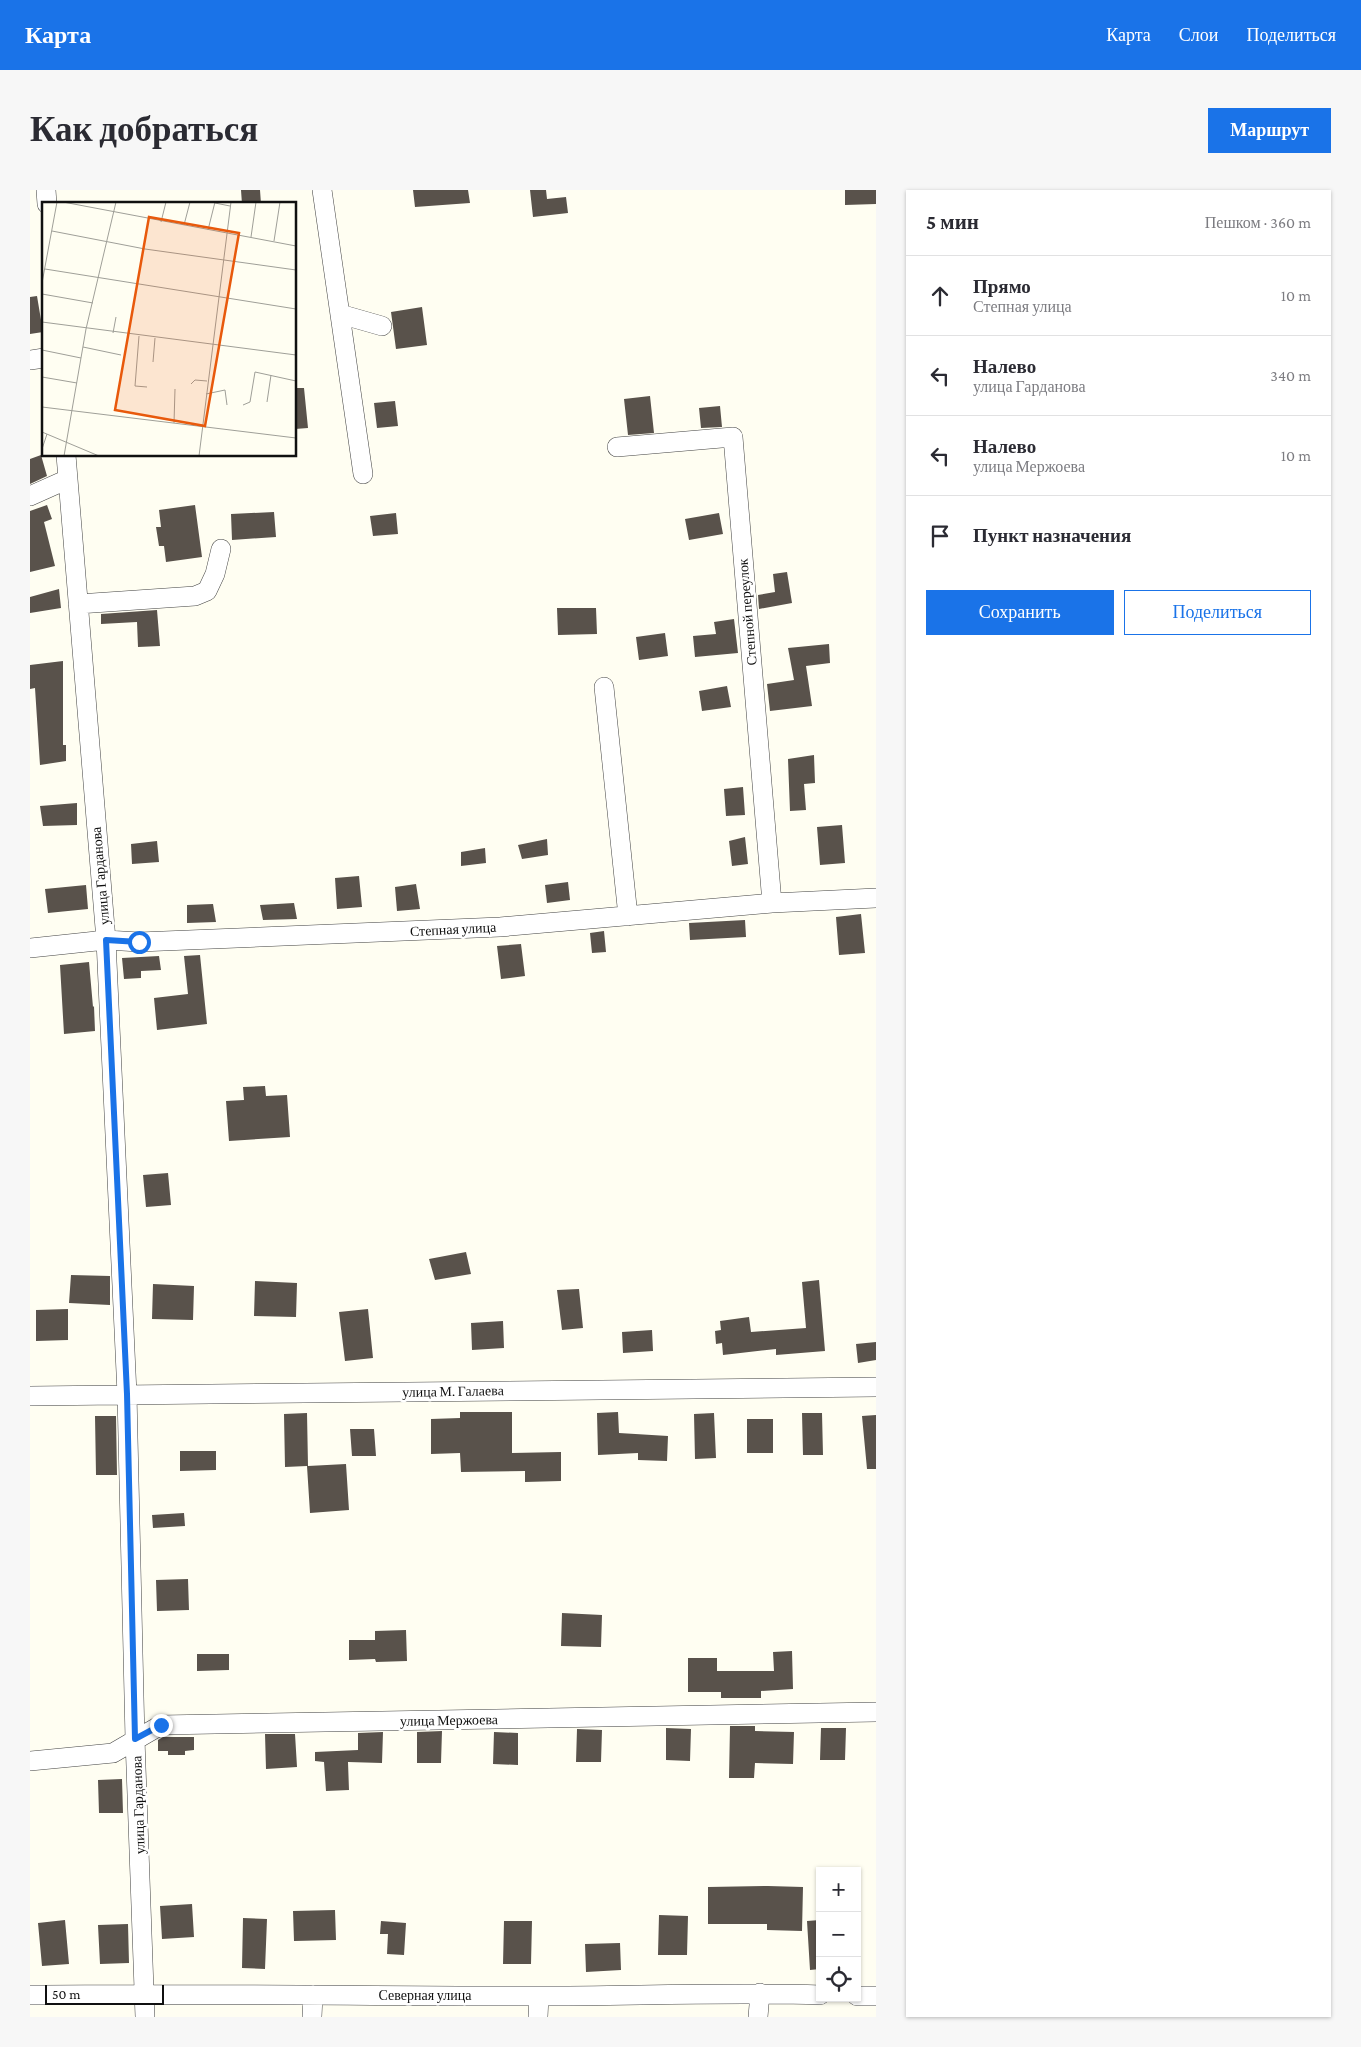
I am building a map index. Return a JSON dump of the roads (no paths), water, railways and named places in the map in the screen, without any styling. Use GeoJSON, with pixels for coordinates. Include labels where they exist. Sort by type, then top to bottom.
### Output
{"type":"FeatureCollection","features":[{"type":"Feature","properties":{"kind":"street"},"geometry":{"type":"LineString","coordinates":[[322,190],[363,474]]}},
{"type":"Feature","properties":{"kind":"street"},"geometry":{"type":"LineString","coordinates":[[340,314],[382,326]]}},
{"type":"Feature","properties":{"kind":"street","name":"Степной переулок"},"geometry":{"type":"LineString","coordinates":[[617,448],[733,437],[772,904]]}},
{"type":"Feature","properties":{"kind":"street","name":"улица Гарданова"},"geometry":{"type":"LineString","coordinates":[[66,456],[106,940],[127,1394],[135,1739],[145,2017]]}},
{"type":"Feature","properties":{"kind":"street"},"geometry":{"type":"LineString","coordinates":[[30,496],[68,479]]}},
{"type":"Feature","properties":{"kind":"street"},"geometry":{"type":"LineString","coordinates":[[78,604],[195,596],[207,591],[221,549]]}},
{"type":"Feature","properties":{"kind":"street"},"geometry":{"type":"LineString","coordinates":[[604,687],[628,916]]}},
{"type":"Feature","properties":{"kind":"street","name":"Степная улица"},"geometry":{"type":"LineString","coordinates":[[30,948],[106,940],[139,942],[500,927],[772,904],[876,898]]}},
{"type":"Feature","properties":{"kind":"street","name":"улица М. Галаева"},"geometry":{"type":"LineString","coordinates":[[30,1396],[876,1387]]}},
{"type":"Feature","properties":{"kind":"street","name":"улица Мержоева"},"geometry":{"type":"LineString","coordinates":[[30,1761],[113,1753],[161,1725],[876,1712]]}},
{"type":"Feature","properties":{"kind":"street"},"geometry":{"type":"LineString","coordinates":[[758,2017],[760,1993]]}},
{"type":"Feature","properties":{"kind":"street","name":"Северная улица"},"geometry":{"type":"LineString","coordinates":[[30,1995],[539,1996],[760,1993],[816,1995]]}},
{"type":"Feature","properties":{"kind":"street"},"geometry":{"type":"LineString","coordinates":[[312,2017],[313,1995]]}},
{"type":"Feature","properties":{"kind":"street"},"geometry":{"type":"LineString","coordinates":[[538,2017],[539,1996]]}},
{"type":"Feature","properties":{"kind":"street"},"geometry":{"type":"LineString","coordinates":[[861,1996],[876,1996]]}}]}
